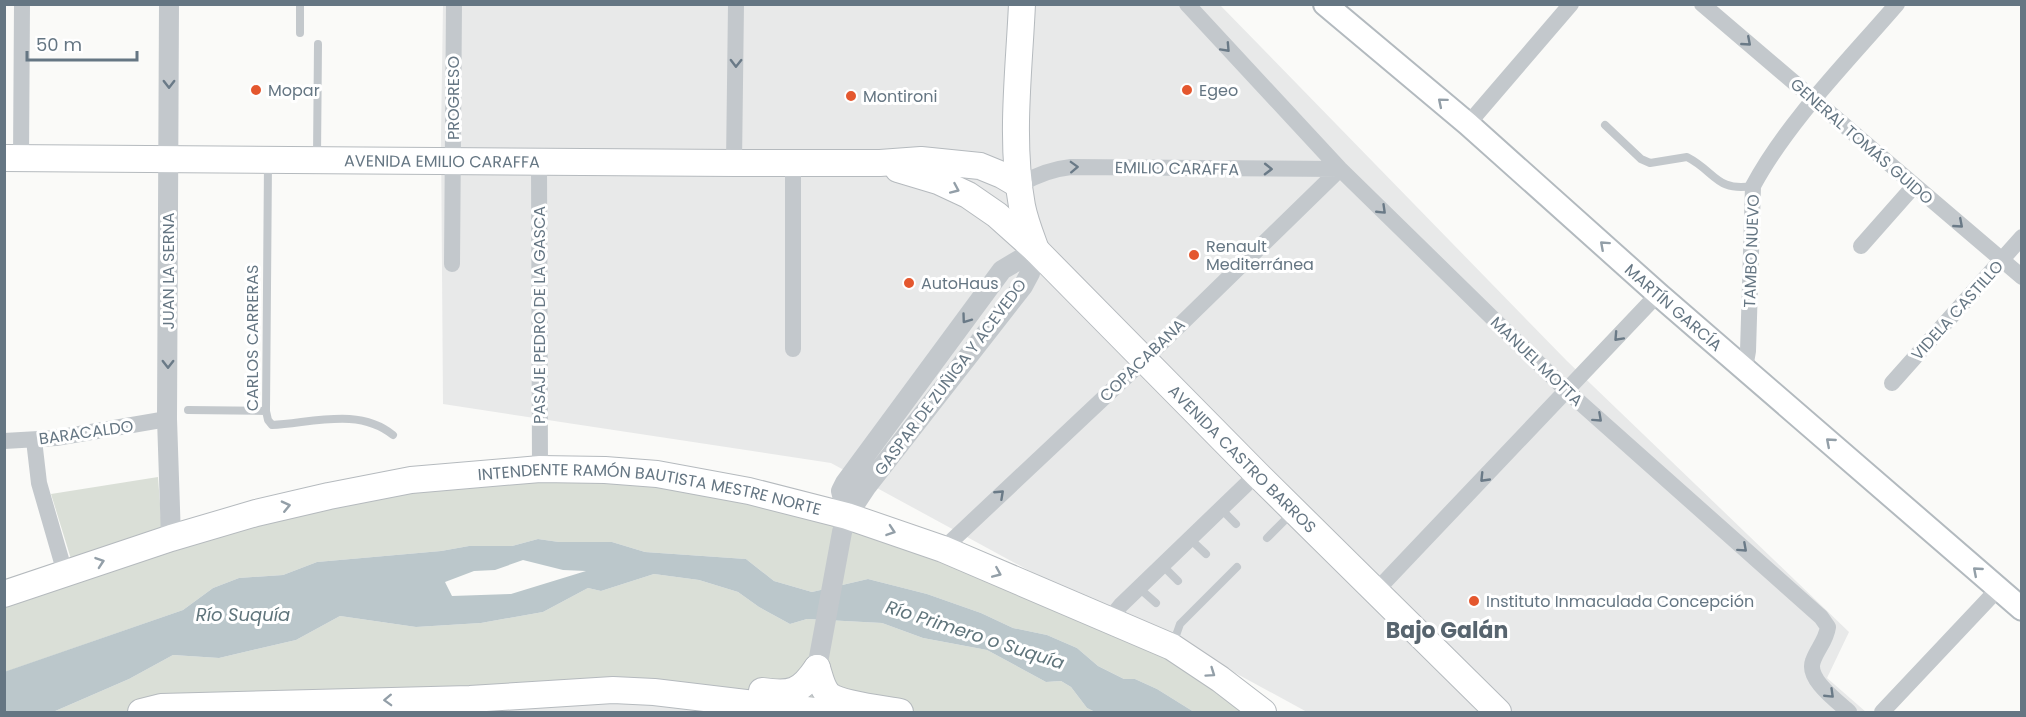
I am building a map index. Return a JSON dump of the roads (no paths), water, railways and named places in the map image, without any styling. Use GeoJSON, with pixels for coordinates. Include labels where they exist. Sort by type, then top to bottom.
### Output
{"type":"FeatureCollection","features":[{"type":"Feature","properties":{"kind":"main road","name":"AVENIDA CASTRO BARROS"},"geometry":{"type":"LineString","coordinates":[[1022,4],[1016,138],[1023,209],[1036,250],[1257,474],[1498,712]]}},
{"type":"Feature","properties":{"kind":"main road","name":"MARTÍN GARCÍA"},"geometry":{"type":"LineString","coordinates":[[1325,4],[1468,124],[1658,294],[2021,609]]}},
{"type":"Feature","properties":{"kind":"main road"},"geometry":{"type":"LineString","coordinates":[[980,166],[1000,158],[1009,151],[1016,138]]}},
{"type":"Feature","properties":{"kind":"main road","name":"AVENIDA EMILIO CARAFFA"},"geometry":{"type":"LineString","coordinates":[[13,158],[734,163],[880,163],[921,160],[980,166],[1019,185]]}},
{"type":"Feature","properties":{"kind":"main road","name":"AVENIDA EMILIO CARAFFA"},"geometry":{"type":"LineString","coordinates":[[880,163],[938,181],[968,195],[997,215],[1036,250]]}},
{"type":"Feature","properties":{"kind":"main road","name":"INTENDENTE RAMÓN BAUTISTA MESTRE NORTE"},"geometry":{"type":"LineString","coordinates":[[4,594],[171,538],[256,513],[340,493],[411,480],[540,469],[657,474],[749,491],[844,524],[943,549],[1108,621],[1176,636],[1220,679],[1263,712]]}},
{"type":"Feature","properties":{"kind":"main road"},"geometry":{"type":"LineString","coordinates":[[434,699],[457,686],[633,675],[787,693],[798,690],[816,673],[828,694],[838,699],[900,712]]}},
{"type":"Feature","properties":{"kind":"main road"},"geometry":{"type":"LineString","coordinates":[[154,711],[434,699],[470,706],[613,690],[654,692],[823,712]]}},
{"type":"Feature","properties":{"kind":"street"},"geometry":{"type":"LineString","coordinates":[[13,158],[22,4]]}},
{"type":"Feature","properties":{"kind":"street","name":"JUAN LA SERNA"},"geometry":{"type":"LineString","coordinates":[[169,4],[167,419],[171,538]]}},
{"type":"Feature","properties":{"kind":"street","name":"PROGRESO"},"geometry":{"type":"LineString","coordinates":[[452,264],[454,4]]}},
{"type":"Feature","properties":{"kind":"street"},"geometry":{"type":"LineString","coordinates":[[734,163],[736,4]]}},
{"type":"Feature","properties":{"kind":"street","name":"MANUEL MOTTA"},"geometry":{"type":"LineString","coordinates":[[1187,4],[1340,169],[1567,391],[1821,617],[1828,627],[1827,637],[1812,662],[1811,672],[1814,679],[1849,712]]}},
{"type":"Feature","properties":{"kind":"street"},"geometry":{"type":"LineString","coordinates":[[1468,124],[1570,4]]}},
{"type":"Feature","properties":{"kind":"street","name":"GENERAL TOMÁS GUIDO"},"geometry":{"type":"LineString","coordinates":[[1702,4],[2022,278]]}},
{"type":"Feature","properties":{"kind":"street","name":"TAMBO NUEVO"},"geometry":{"type":"LineString","coordinates":[[1745,368],[1748,351],[1753,186],[1762,168],[1814,100],[1897,4]]}},
{"type":"Feature","properties":{"kind":"street","name":"PASAJE PEDRO DE LA GASCA"},"geometry":{"type":"LineString","coordinates":[[538,161],[540,469]]}},
{"type":"Feature","properties":{"kind":"street"},"geometry":{"type":"LineString","coordinates":[[793,162],[793,349]]}},
{"type":"Feature","properties":{"kind":"street","name":"EMILIO CARAFFA"},"geometry":{"type":"LineString","coordinates":[[1019,185],[1040,173],[1055,168],[1071,167],[1340,169]]}},
{"type":"Feature","properties":{"kind":"street","name":"COPACABANA"},"geometry":{"type":"LineString","coordinates":[[943,549],[1144,360],[1340,169]]}},
{"type":"Feature","properties":{"kind":"street"},"geometry":{"type":"LineString","coordinates":[[1861,246],[1914,186]]}},
{"type":"Feature","properties":{"kind":"street","name":"VIDELA CASTILLO"},"geometry":{"type":"LineString","coordinates":[[1892,383],[2022,237]]}},
{"type":"Feature","properties":{"kind":"street","name":"GASPAR DE ZUÑIGA Y ACEVEDO"},"geometry":{"type":"LineString","coordinates":[[844,524],[867,486],[1023,286],[1036,250]]}},
{"type":"Feature","properties":{"kind":"street"},"geometry":{"type":"LineString","coordinates":[[1375,592],[1658,294]]}},
{"type":"Feature","properties":{"kind":"street","name":"BARACALDO"},"geometry":{"type":"LineString","coordinates":[[4,441],[56,438],[167,419]]}},
{"type":"Feature","properties":{"kind":"street"},"geometry":{"type":"LineString","coordinates":[[34,440],[39,483],[65,573]]}},
{"type":"Feature","properties":{"kind":"street"},"geometry":{"type":"LineString","coordinates":[[1108,621],[1162,565],[1257,474]]}},
{"type":"Feature","properties":{"kind":"street"},"geometry":{"type":"LineString","coordinates":[[816,673],[844,524]]}},
{"type":"Feature","properties":{"kind":"street"},"geometry":{"type":"LineString","coordinates":[[1882,712],[1998,589]]}},
{"type":"Feature","properties":{"kind":"lane"},"geometry":{"type":"LineString","coordinates":[[300,4],[300,33]]}},
{"type":"Feature","properties":{"kind":"lane"},"geometry":{"type":"LineString","coordinates":[[317,159],[318,44]]}},
{"type":"Feature","properties":{"kind":"lane"},"geometry":{"type":"LineString","coordinates":[[1605,125],[1641,159],[1650,163],[1688,157],[1727,187],[1736,189],[1753,186]]}},
{"type":"Feature","properties":{"kind":"lane","name":"CARLOS CARRERAS"},"geometry":{"type":"LineString","coordinates":[[268,159],[266,411],[268,420],[272,425],[351,418],[373,422],[393,435]]}},
{"type":"Feature","properties":{"kind":"lane"},"geometry":{"type":"LineString","coordinates":[[188,410],[266,411]]}},
{"type":"Feature","properties":{"kind":"lane"},"geometry":{"type":"LineString","coordinates":[[1221,510],[1236,524]]}},
{"type":"Feature","properties":{"kind":"lane"},"geometry":{"type":"LineString","coordinates":[[1268,538],[1294,511]]}},
{"type":"Feature","properties":{"kind":"lane"},"geometry":{"type":"LineString","coordinates":[[1190,539],[1206,554]]}},
{"type":"Feature","properties":{"kind":"lane"},"geometry":{"type":"LineString","coordinates":[[1162,565],[1178,581]]}},
{"type":"Feature","properties":{"kind":"lane"},"geometry":{"type":"LineString","coordinates":[[1176,636],[1200,604],[1237,567]]}},
{"type":"Feature","properties":{"kind":"lane"},"geometry":{"type":"LineString","coordinates":[[1221,570],[1228,577]]}},
{"type":"Feature","properties":{"kind":"lane"},"geometry":{"type":"LineString","coordinates":[[1139,588],[1156,603]]}},
{"type":"Feature","properties":{"kind":"lane"},"geometry":{"type":"LineString","coordinates":[[1193,597],[1200,604]]}},
{"type":"Feature","properties":{"kind":"lane"},"geometry":{"type":"LineString","coordinates":[[1172,617],[1176,636]]}},
{"type":"Feature","properties":{"kind":"water","name":"Río Suquía"},"geometry":{"type":"Polygon","coordinates":[[[538,539],[559,542],[612,542],[645,552],[746,559],[774,581],[812,592],[868,579],[927,594],[981,613],[1013,628],[1047,635],[1077,648],[1098,666],[1124,679],[1135,679],[1157,689],[1194,712],[1095,712],[1087,708],[1071,687],[1061,681],[1046,682],[987,650],[923,638],[882,623],[807,619],[790,624],[738,592],[699,580],[654,574],[601,591],[588,588],[543,612],[481,623],[416,627],[340,616],[296,640],[219,658],[173,655],[129,679],[53,712],[5,712],[4,672],[183,610],[213,588],[239,578],[283,575],[317,562],[441,551],[469,546],[512,546],[538,539]],[[523,560],[495,570],[474,571],[445,582],[452,596],[511,594],[586,571],[563,570],[523,560]]]}},
{"type":"Feature","properties":{"kind":"place","name":"Mopar"},"geometry":{"type":"Point","coordinates":[256,90]}},
{"type":"Feature","properties":{"kind":"place","name":"Egeo"},"geometry":{"type":"Point","coordinates":[1187,90]}},
{"type":"Feature","properties":{"kind":"place","name":"Montironi"},"geometry":{"type":"Point","coordinates":[851,96]}},
{"type":"Feature","properties":{"kind":"place","name":"Renault Mediterránea"},"geometry":{"type":"Point","coordinates":[1194,255]}},
{"type":"Feature","properties":{"kind":"place","name":"AutoHaus"},"geometry":{"type":"Point","coordinates":[909,283]}},
{"type":"Feature","properties":{"kind":"place","name":"Instituto Inmaculada Concepción"},"geometry":{"type":"Point","coordinates":[1474,601]}},
{"type":"Feature","properties":{"kind":"district","name":"Bajo Galán"},"geometry":{"type":"Point","coordinates":[1447,630]}},
{"type":"Feature","properties":{"kind":"water label","name":"Río Primero o Suquía"},"geometry":{"type":"Point","coordinates":[975,635]}}]}
